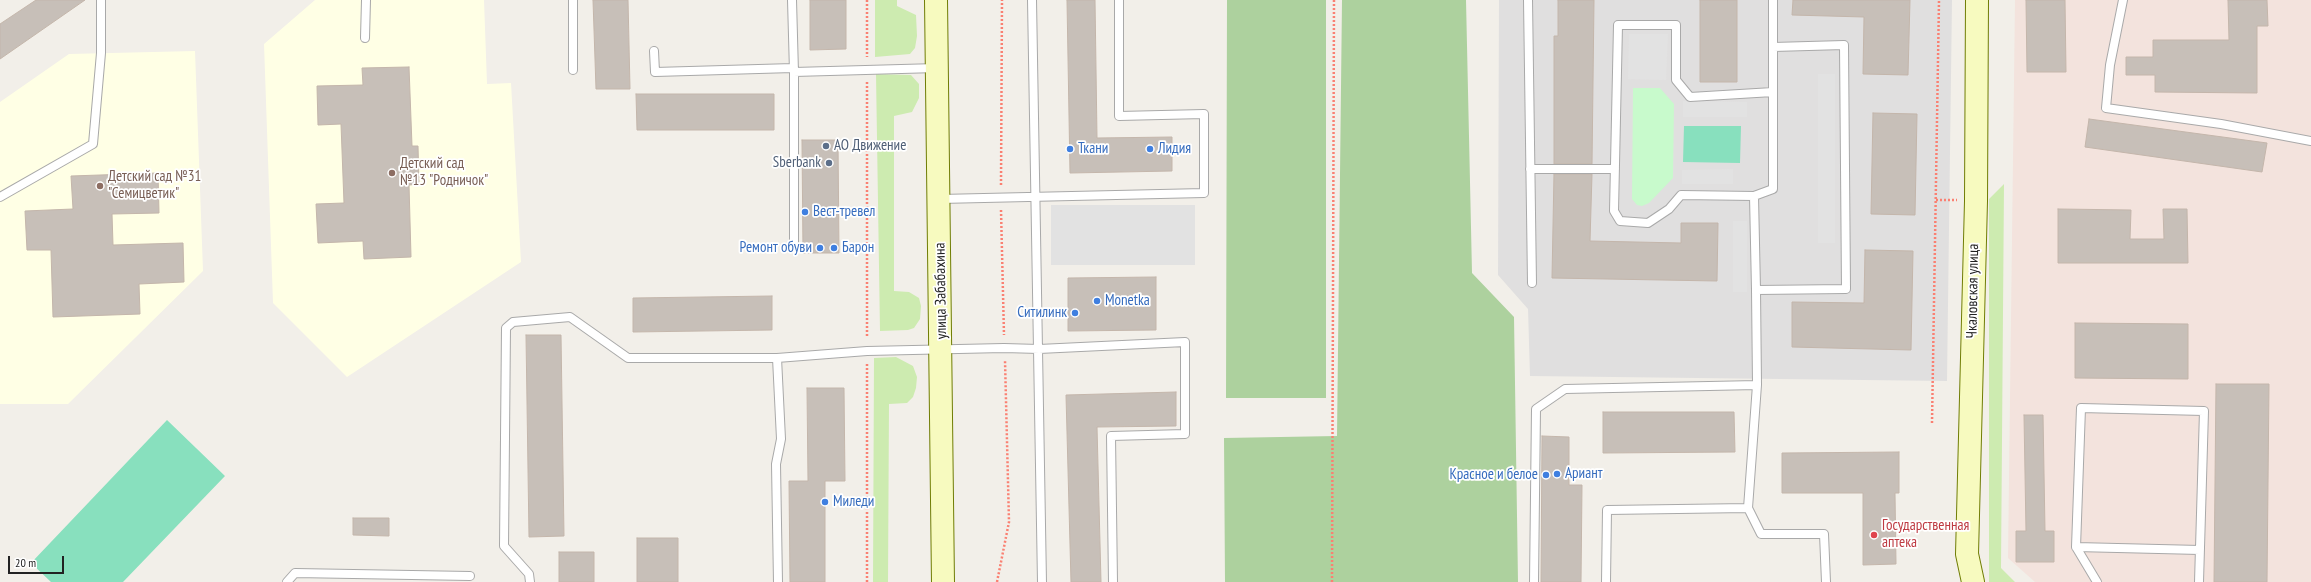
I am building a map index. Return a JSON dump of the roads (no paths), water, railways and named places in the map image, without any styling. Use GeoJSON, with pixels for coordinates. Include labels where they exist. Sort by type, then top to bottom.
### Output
{"type":"FeatureCollection","features":[{"type":"Feature","properties":{"kind":"street","name":"улица Забабахина"},"geometry":{"type":"LineString","coordinates":[[936,0],[942,350],[943,582]]}},
{"type":"Feature","properties":{"kind":"street","name":"Чкаловская улица"},"geometry":{"type":"LineString","coordinates":[[1973,582],[1967,554],[1976,201],[1977,0]]}},
{"type":"Feature","properties":{"kind":"lane"},"geometry":{"type":"LineString","coordinates":[[0,197],[93,144],[101,53],[102,0]]}},
{"type":"Feature","properties":{"kind":"lane"},"geometry":{"type":"LineString","coordinates":[[365,38],[366,0]]}},
{"type":"Feature","properties":{"kind":"lane"},"geometry":{"type":"LineString","coordinates":[[573,0],[574,70]]}},
{"type":"Feature","properties":{"kind":"lane"},"geometry":{"type":"LineString","coordinates":[[792,0],[794,242]]}},
{"type":"Feature","properties":{"kind":"lane"},"geometry":{"type":"LineString","coordinates":[[1032,0],[1042,582]]}},
{"type":"Feature","properties":{"kind":"lane"},"geometry":{"type":"LineString","coordinates":[[940,199],[1204,193],[1204,114],[1119,116],[1119,0]]}},
{"type":"Feature","properties":{"kind":"lane"},"geometry":{"type":"LineString","coordinates":[[1528,0],[1532,283]]}},
{"type":"Feature","properties":{"kind":"lane"},"geometry":{"type":"LineString","coordinates":[[1772,0],[1773,47],[1773,92],[1773,189],[1754,196],[1681,195],[1669,209],[1648,223],[1620,221],[1614,211],[1618,24],[1676,25],[1676,80],[1690,97],[1773,92]]}},
{"type":"Feature","properties":{"kind":"lane"},"geometry":{"type":"LineString","coordinates":[[2123,0],[2110,65],[2106,108],[2221,124],[2311,141]]}},
{"type":"Feature","properties":{"kind":"lane"},"geometry":{"type":"LineString","coordinates":[[1756,290],[1846,289],[1844,45],[1773,47]]}},
{"type":"Feature","properties":{"kind":"lane"},"geometry":{"type":"LineString","coordinates":[[654,51],[655,72],[937,68]]}},
{"type":"Feature","properties":{"kind":"lane"},"geometry":{"type":"LineString","coordinates":[[1530,169],[1615,169]]}},
{"type":"Feature","properties":{"kind":"lane"},"geometry":{"type":"LineString","coordinates":[[1754,196],[1757,385],[1748,508],[1761,534],[1824,534],[1826,582]]}},
{"type":"Feature","properties":{"kind":"lane"},"geometry":{"type":"LineString","coordinates":[[530,582],[530,574],[504,546],[506,328],[513,322],[570,317],[628,358],[777,358],[867,351],[1004,348],[1039,349],[1184,342],[1185,434],[1111,436],[1113,582]]}},
{"type":"Feature","properties":{"kind":"lane"},"geometry":{"type":"LineString","coordinates":[[777,358],[781,439],[776,464],[778,582]]}},
{"type":"Feature","properties":{"kind":"lane"},"geometry":{"type":"LineString","coordinates":[[1534,582],[1536,409],[1564,389],[1757,385]]}},
{"type":"Feature","properties":{"kind":"lane"},"geometry":{"type":"LineString","coordinates":[[2097,582],[2076,547],[2081,408],[2204,411],[2199,582]]}},
{"type":"Feature","properties":{"kind":"lane"},"geometry":{"type":"LineString","coordinates":[[1606,582],[1607,510],[1748,508]]}},
{"type":"Feature","properties":{"kind":"lane"},"geometry":{"type":"LineString","coordinates":[[2076,547],[2200,550]]}},
{"type":"Feature","properties":{"kind":"lane"},"geometry":{"type":"LineString","coordinates":[[287,582],[295,573],[470,576]]}},
{"type":"Feature","properties":{"kind":"place","name":"АО Движение"},"geometry":{"type":"Point","coordinates":[826,146]}},
{"type":"Feature","properties":{"kind":"place","name":"Ткани"},"geometry":{"type":"Point","coordinates":[1070,149]}},
{"type":"Feature","properties":{"kind":"place","name":"Лидия"},"geometry":{"type":"Point","coordinates":[1150,149]}},
{"type":"Feature","properties":{"kind":"place","name":"Sberbank"},"geometry":{"type":"Point","coordinates":[829,163]}},
{"type":"Feature","properties":{"kind":"place","name":"Детский сад №13 \"Родничок\""},"geometry":{"type":"Point","coordinates":[392,173]}},
{"type":"Feature","properties":{"kind":"place","name":"Детский сад №31 \"Семицветик\""},"geometry":{"type":"Point","coordinates":[100,186]}},
{"type":"Feature","properties":{"kind":"place","name":"Вест-тревел"},"geometry":{"type":"Point","coordinates":[805,212]}},
{"type":"Feature","properties":{"kind":"place","name":"Ремонт обуви"},"geometry":{"type":"Point","coordinates":[820,248]}},
{"type":"Feature","properties":{"kind":"place","name":"Барон"},"geometry":{"type":"Point","coordinates":[834,248]}},
{"type":"Feature","properties":{"kind":"place","name":"Monetka"},"geometry":{"type":"Point","coordinates":[1097,301]}},
{"type":"Feature","properties":{"kind":"place","name":"Ситилинк"},"geometry":{"type":"Point","coordinates":[1075,313]}},
{"type":"Feature","properties":{"kind":"place","name":"Ариант"},"geometry":{"type":"Point","coordinates":[1557,474]}},
{"type":"Feature","properties":{"kind":"place","name":"Красное и белое"},"geometry":{"type":"Point","coordinates":[1546,475]}},
{"type":"Feature","properties":{"kind":"place","name":"Миледи"},"geometry":{"type":"Point","coordinates":[825,502]}},
{"type":"Feature","properties":{"kind":"place","name":"Государственная аптека"},"geometry":{"type":"Point","coordinates":[1874,535]}}]}
